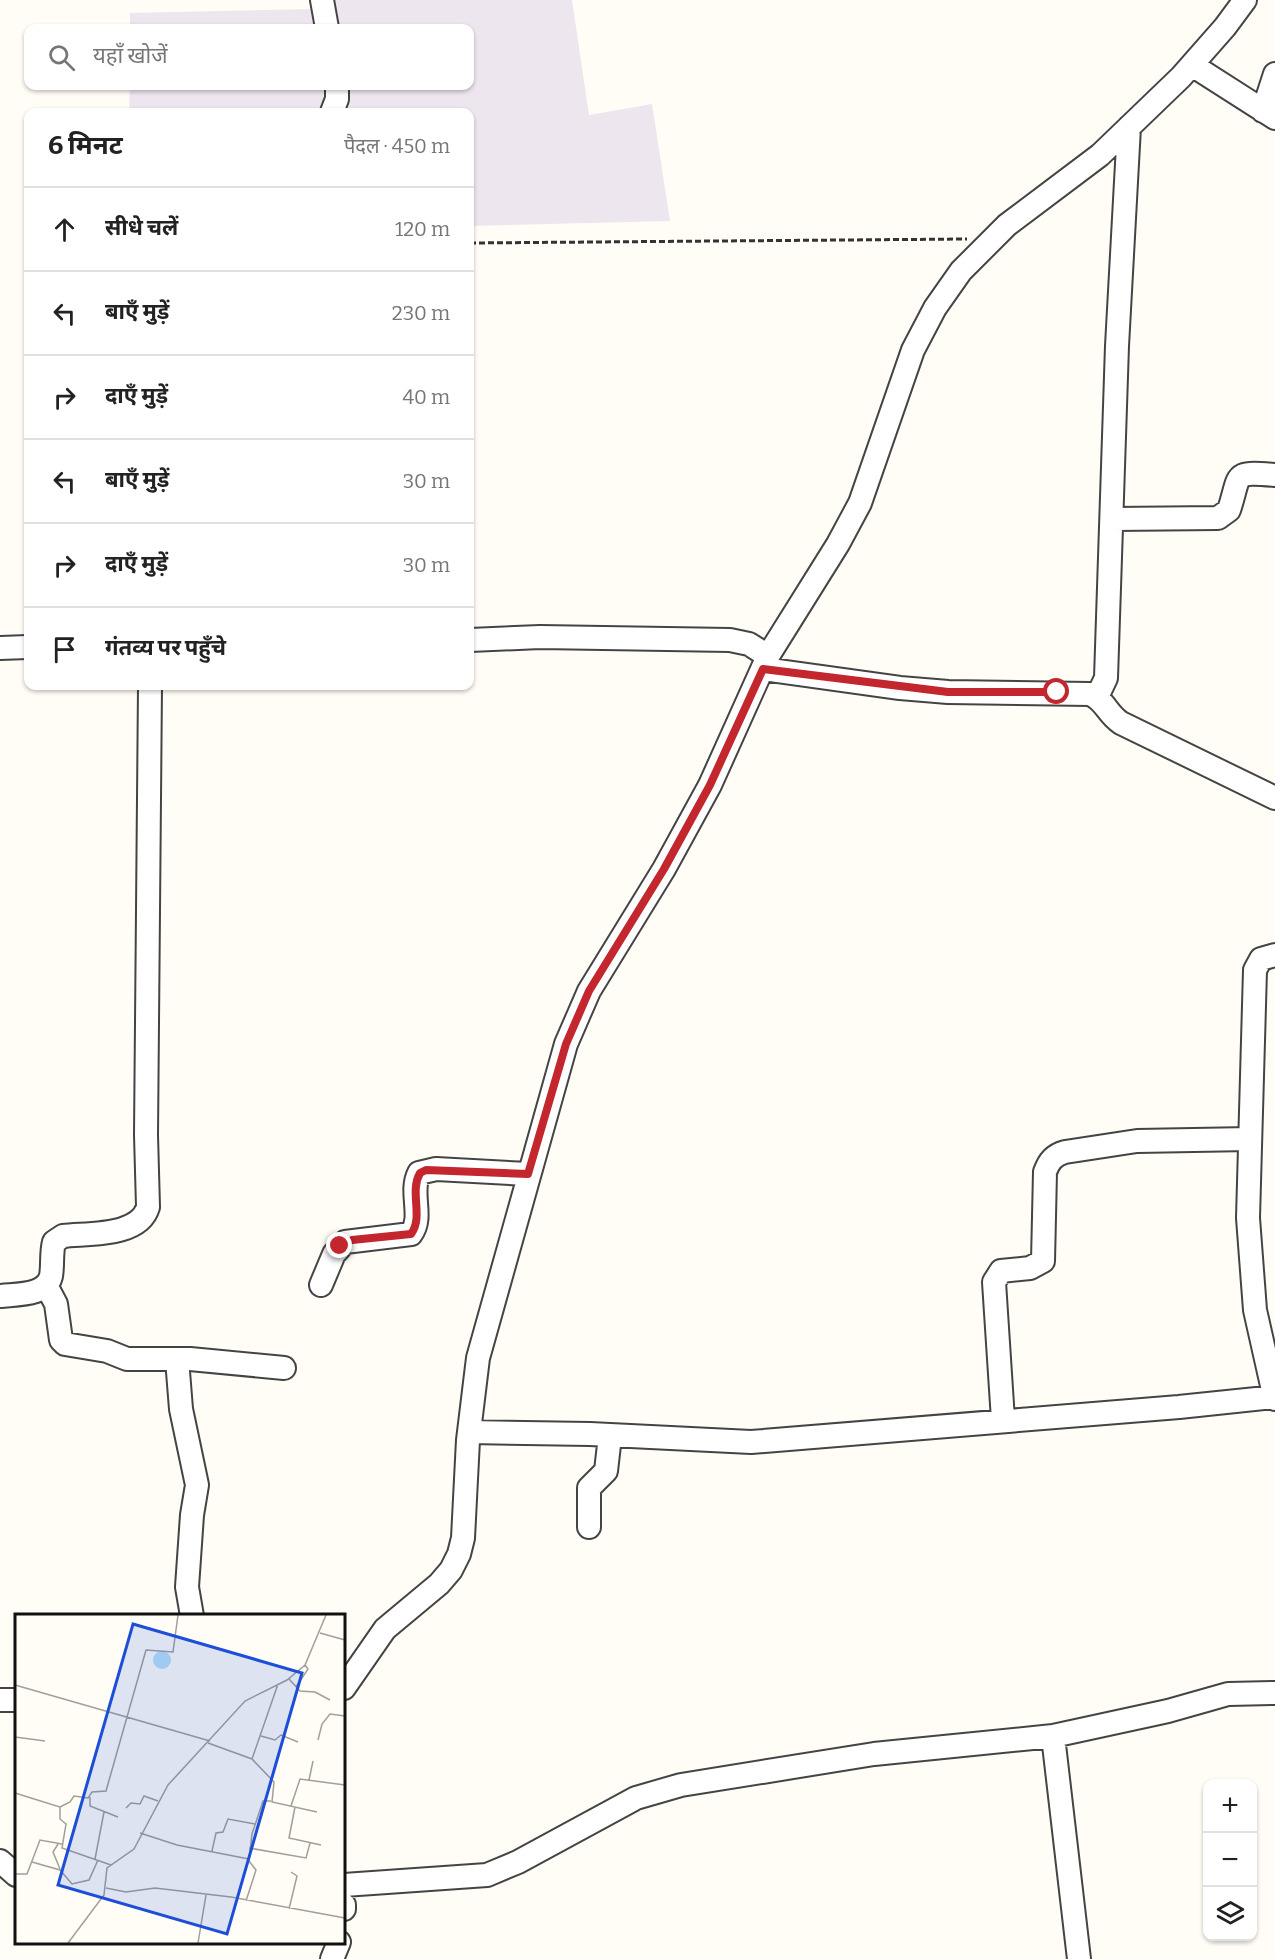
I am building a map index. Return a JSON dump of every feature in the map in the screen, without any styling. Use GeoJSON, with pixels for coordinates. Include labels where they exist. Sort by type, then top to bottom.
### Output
{"type":"FeatureCollection","features":[{"type":"Feature","properties":{"kind":"street"},"geometry":{"type":"LineString","coordinates":[[322,0],[326,24]]}},
{"type":"Feature","properties":{"kind":"street"},"geometry":{"type":"LineString","coordinates":[[345,1687],[386,1629],[439,1584],[451,1570],[463,1538],[469,1432],[478,1358],[566,1044],[589,991],[664,869],[700,804],[766,663],[860,503],[913,350],[935,308],[961,271],[992,239],[1007,225],[1100,155],[1192,65],[1245,0]]}},
{"type":"Feature","properties":{"kind":"street"},"geometry":{"type":"LineString","coordinates":[[1192,65],[1269,115],[1275,74]]}},
{"type":"Feature","properties":{"kind":"street"},"geometry":{"type":"LineString","coordinates":[[334,108],[337,90]]}},
{"type":"Feature","properties":{"kind":"street"},"geometry":{"type":"LineString","coordinates":[[1097,697],[1106,678],[1117,346],[1129,127]]}},
{"type":"Feature","properties":{"kind":"street"},"geometry":{"type":"LineString","coordinates":[[1113,519],[1218,518],[1229,510],[1240,476],[1249,473],[1275,475]]}},
{"type":"Feature","properties":{"kind":"street"},"geometry":{"type":"LineString","coordinates":[[474,640],[540,637],[730,640],[749,644],[766,663],[900,688],[948,692],[1067,692],[1097,697],[1110,716],[1121,723],[1275,798]]}},
{"type":"Feature","properties":{"kind":"street"},"geometry":{"type":"LineString","coordinates":[[0,648],[24,647]]}},
{"type":"Feature","properties":{"kind":"street"},"geometry":{"type":"LineString","coordinates":[[0,1296],[38,1291],[46,1286],[50,1278],[54,1242],[63,1236],[131,1226],[145,1216],[148,1207],[146,1135],[150,690]]}},
{"type":"Feature","properties":{"kind":"street"},"geometry":{"type":"LineString","coordinates":[[469,1432],[751,1442],[1275,1398],[1266,1321],[1251,1275],[1248,1218],[1255,970],[1261,959],[1275,955]]}},
{"type":"Feature","properties":{"kind":"street"},"geometry":{"type":"LineString","coordinates":[[1003,1420],[994,1282],[1001,1270],[1030,1268],[1043,1261],[1045,1172],[1049,1162],[1057,1154],[1065,1152],[1137,1141],[1250,1139]]}},
{"type":"Feature","properties":{"kind":"street"},"geometry":{"type":"LineString","coordinates":[[321,1285],[334,1254],[345,1242],[411,1234],[416,1222],[415,1184],[420,1173],[436,1169],[528,1174]]}},
{"type":"Feature","properties":{"kind":"street"},"geometry":{"type":"LineString","coordinates":[[46,1286],[54,1297],[61,1340],[66,1344],[107,1351],[127,1359],[177,1359],[284,1368]]}},
{"type":"Feature","properties":{"kind":"street"},"geometry":{"type":"LineString","coordinates":[[177,1359],[181,1408],[197,1485],[192,1515],[187,1587],[192,1614]]}},
{"type":"Feature","properties":{"kind":"street"},"geometry":{"type":"LineString","coordinates":[[589,1527],[589,1488],[606,1471],[610,1436]]}},
{"type":"Feature","properties":{"kind":"street"},"geometry":{"type":"LineString","coordinates":[[345,1885],[487,1875],[518,1862],[636,1798],[681,1785],[874,1754],[1053,1736],[1168,1711],[1228,1694],[1275,1693]]}},
{"type":"Feature","properties":{"kind":"street"},"geometry":{"type":"LineString","coordinates":[[1053,1736],[1079,1959]]}},
{"type":"Feature","properties":{"kind":"street"},"geometry":{"type":"LineString","coordinates":[[0,1861],[15,1874]]}},
{"type":"Feature","properties":{"kind":"street"},"geometry":{"type":"LineString","coordinates":[[332,1959],[338,1944]]}},
{"type":"Feature","properties":{"kind":"path"},"geometry":{"type":"LineString","coordinates":[[474,243],[992,239]]}},
{"type":"Feature","properties":{"kind":"shaded area"},"geometry":{"type":"Polygon","coordinates":[[[311,0],[572,0],[589,115],[652,104],[670,221],[474,226],[474,108],[129,108],[130,90],[474,90],[474,24],[130,24],[130,13],[313,9],[311,0]]]}},
{"type":"Feature","properties":{"kind":"route"},"geometry":{"type":"LineString","coordinates":[[340,1246],[352,1240],[411,1234],[416,1222],[415,1184],[420,1173],[426,1170],[528,1174],[566,1044],[589,991],[664,869],[710,785],[763,669],[900,688],[948,692],[1057,692]]}}]}
